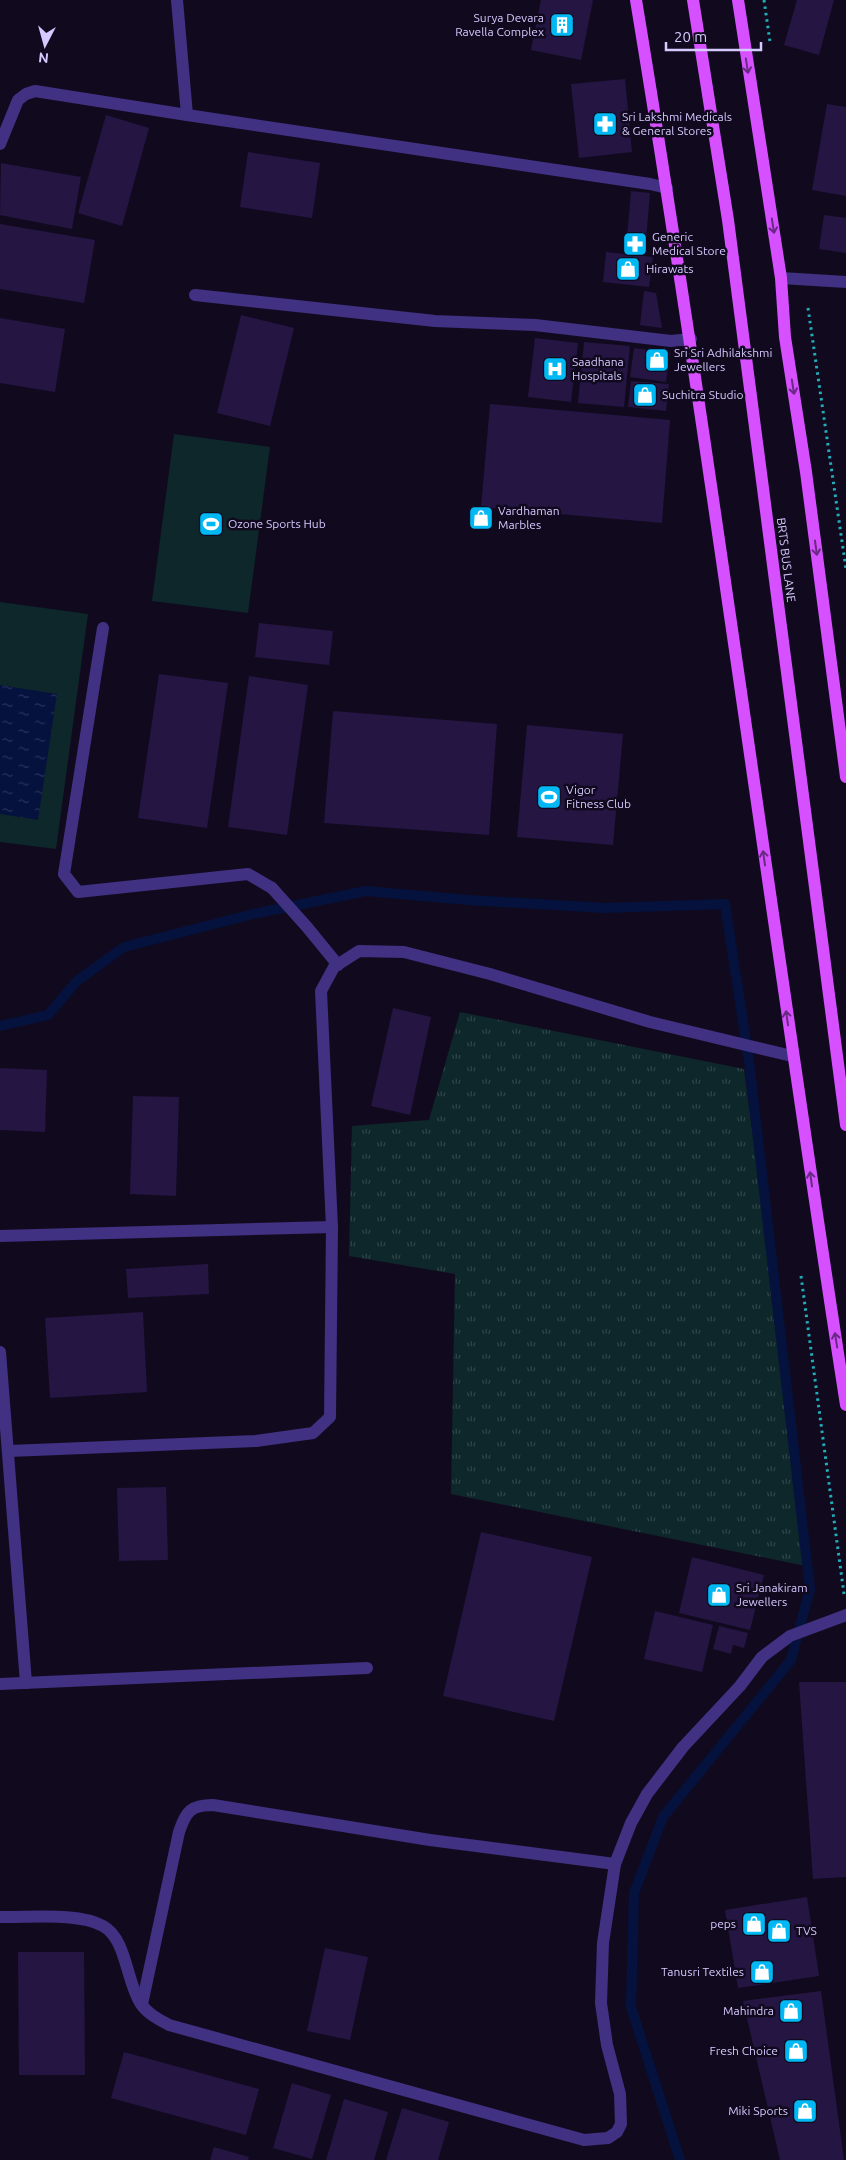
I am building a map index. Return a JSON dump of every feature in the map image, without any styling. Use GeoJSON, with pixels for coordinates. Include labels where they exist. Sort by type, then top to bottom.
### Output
{"type":"FeatureCollection","features":[{"type":"Feature","properties":{"kind":"main road"},"geometry":{"type":"LineString","coordinates":[[636,0],[690,339],[792,1056],[846,1405]]}},
{"type":"Feature","properties":{"kind":"main road","name":"BRTS BUS LANE"},"geometry":{"type":"LineString","coordinates":[[693,0],[728,220],[846,1125]]}},
{"type":"Feature","properties":{"kind":"main road"},"geometry":{"type":"LineString","coordinates":[[738,0],[781,278],[785,337],[806,472],[846,777]]}},
{"type":"Feature","properties":{"kind":"street"},"geometry":{"type":"LineString","coordinates":[[177,0],[187,115]]}},
{"type":"Feature","properties":{"kind":"street"},"geometry":{"type":"LineString","coordinates":[[0,144],[18,100],[26,94],[35,91],[667,188]]}},
{"type":"Feature","properties":{"kind":"street"},"geometry":{"type":"LineString","coordinates":[[781,278],[846,282]]}},
{"type":"Feature","properties":{"kind":"street"},"geometry":{"type":"LineString","coordinates":[[196,296],[435,321],[535,325],[671,341],[690,339]]}},
{"type":"Feature","properties":{"kind":"street"},"geometry":{"type":"LineString","coordinates":[[104,628],[64,874],[78,892],[248,874],[272,888],[338,965]]}},
{"type":"Feature","properties":{"kind":"street"},"geometry":{"type":"LineString","coordinates":[[9,1451],[256,1441],[313,1433],[330,1417],[332,1227],[321,991],[334,967],[359,951],[404,952],[490,974],[650,1022],[792,1056]]}},
{"type":"Feature","properties":{"kind":"street"},"geometry":{"type":"LineString","coordinates":[[0,1236],[332,1227]]}},
{"type":"Feature","properties":{"kind":"street"},"geometry":{"type":"LineString","coordinates":[[0,1352],[26,1683]]}},
{"type":"Feature","properties":{"kind":"street"},"geometry":{"type":"LineString","coordinates":[[0,1917],[73,1918],[103,1926],[114,1934],[131,1983],[142,2004],[154,2017],[169,2025],[584,2140],[608,2138],[617,2132],[622,2115],[620,2094],[607,2045],[601,2003],[603,1943],[616,1864],[632,1823],[647,1794],[683,1747],[740,1686],[762,1657],[790,1636],[846,1615]]}},
{"type":"Feature","properties":{"kind":"street"},"geometry":{"type":"LineString","coordinates":[[0,1684],[367,1668]]}},
{"type":"Feature","properties":{"kind":"street"},"geometry":{"type":"LineString","coordinates":[[142,2004],[181,1825],[189,1810],[200,1805],[213,1805],[430,1840],[616,1864]]}},
{"type":"Feature","properties":{"kind":"green space","name":"Ozone Sports Hub"},"geometry":{"type":"Polygon","coordinates":[[[174,434],[270,447],[248,613],[152,601],[174,434]]]}},
{"type":"Feature","properties":{"kind":"green space"},"geometry":{"type":"Polygon","coordinates":[[[0,602],[88,614],[56,849],[0,842],[0,602]]]}},
{"type":"Feature","properties":{"kind":"green space"},"geometry":{"type":"Polygon","coordinates":[[[460,1012],[744,1069],[811,1567],[451,1494],[455,1274],[349,1256],[352,1126],[429,1120],[460,1012]]]}},
{"type":"Feature","properties":{"kind":"water"},"geometry":{"type":"Polygon","coordinates":[[[0,685],[57,694],[38,820],[0,814],[0,685]]]}},
{"type":"Feature","properties":{"kind":"building","name":"Surya Devara Ravella Complex"},"geometry":{"type":"Polygon","coordinates":[[[541,0],[593,0],[581,60],[531,50],[541,0]]]}},
{"type":"Feature","properties":{"kind":"building"},"geometry":{"type":"Polygon","coordinates":[[[797,0],[834,0],[819,55],[784,45],[797,0]]]}},
{"type":"Feature","properties":{"kind":"building"},"geometry":{"type":"Polygon","coordinates":[[[625,79],[632,152],[579,158],[571,84],[625,79]]]}},
{"type":"Feature","properties":{"kind":"building"},"geometry":{"type":"Polygon","coordinates":[[[827,104],[846,107],[846,196],[812,190],[827,104]]]}},
{"type":"Feature","properties":{"kind":"building"},"geometry":{"type":"Polygon","coordinates":[[[106,115],[149,128],[122,226],[78,213],[106,115]]]}},
{"type":"Feature","properties":{"kind":"building"},"geometry":{"type":"Polygon","coordinates":[[[248,152],[320,163],[312,218],[240,207],[248,152]]]}},
{"type":"Feature","properties":{"kind":"building"},"geometry":{"type":"Polygon","coordinates":[[[1,163],[81,177],[72,229],[0,215],[1,163]]]}},
{"type":"Feature","properties":{"kind":"building"},"geometry":{"type":"Polygon","coordinates":[[[631,191],[650,193],[645,251],[626,249],[631,191]]]}},
{"type":"Feature","properties":{"kind":"building"},"geometry":{"type":"Polygon","coordinates":[[[824,215],[846,218],[846,253],[819,249],[824,215]]]}},
{"type":"Feature","properties":{"kind":"building"},"geometry":{"type":"Polygon","coordinates":[[[0,224],[95,240],[84,303],[0,289],[0,224]]]}},
{"type":"Feature","properties":{"kind":"building","name":"Hirawats"},"geometry":{"type":"Polygon","coordinates":[[[606,252],[653,257],[649,287],[603,282],[606,252]]]}},
{"type":"Feature","properties":{"kind":"building"},"geometry":{"type":"Polygon","coordinates":[[[644,291],[656,293],[662,328],[640,325],[644,291]]]}},
{"type":"Feature","properties":{"kind":"building"},"geometry":{"type":"Polygon","coordinates":[[[241,315],[294,328],[270,426],[217,413],[241,315]]]}},
{"type":"Feature","properties":{"kind":"building"},"geometry":{"type":"Polygon","coordinates":[[[0,318],[65,329],[55,392],[0,383],[0,318]]]}},
{"type":"Feature","properties":{"kind":"building"},"geometry":{"type":"Polygon","coordinates":[[[535,338],[578,343],[571,402],[528,397],[535,338]]]}},
{"type":"Feature","properties":{"kind":"building"},"geometry":{"type":"Polygon","coordinates":[[[584,342],[630,346],[624,407],[578,403],[584,342]]]}},
{"type":"Feature","properties":{"kind":"building"},"geometry":{"type":"Polygon","coordinates":[[[634,348],[670,353],[666,382],[630,377],[634,348]]]}},
{"type":"Feature","properties":{"kind":"building"},"geometry":{"type":"Polygon","coordinates":[[[631,381],[669,384],[666,411],[628,407],[631,381]]]}},
{"type":"Feature","properties":{"kind":"building"},"geometry":{"type":"Polygon","coordinates":[[[490,404],[670,420],[662,523],[481,507],[490,404]]]}},
{"type":"Feature","properties":{"kind":"building"},"geometry":{"type":"Polygon","coordinates":[[[259,623],[333,631],[329,665],[255,657],[259,623]]]}},
{"type":"Feature","properties":{"kind":"building"},"geometry":{"type":"Polygon","coordinates":[[[159,674],[228,683],[207,828],[138,818],[159,674]]]}},
{"type":"Feature","properties":{"kind":"building"},"geometry":{"type":"Polygon","coordinates":[[[249,676],[308,685],[287,835],[228,827],[249,676]]]}},
{"type":"Feature","properties":{"kind":"building"},"geometry":{"type":"Polygon","coordinates":[[[333,711],[497,724],[489,835],[324,823],[333,711]]]}},
{"type":"Feature","properties":{"kind":"building"},"geometry":{"type":"Polygon","coordinates":[[[527,725],[623,734],[613,845],[517,837],[527,725]]]}},
{"type":"Feature","properties":{"kind":"building"},"geometry":{"type":"Polygon","coordinates":[[[393,1008],[431,1017],[410,1115],[371,1106],[393,1008]]]}},
{"type":"Feature","properties":{"kind":"building"},"geometry":{"type":"Polygon","coordinates":[[[0,1068],[47,1070],[45,1132],[0,1130],[0,1068]]]}},
{"type":"Feature","properties":{"kind":"building"},"geometry":{"type":"Polygon","coordinates":[[[133,1096],[179,1097],[176,1196],[130,1194],[133,1096]]]}},
{"type":"Feature","properties":{"kind":"building"},"geometry":{"type":"Polygon","coordinates":[[[208,1264],[209,1294],[128,1298],[126,1269],[208,1264]]]}},
{"type":"Feature","properties":{"kind":"building"},"geometry":{"type":"Polygon","coordinates":[[[143,1312],[147,1392],[50,1398],[45,1318],[143,1312]]]}},
{"type":"Feature","properties":{"kind":"building"},"geometry":{"type":"Polygon","coordinates":[[[166,1487],[168,1560],[119,1561],[117,1488],[166,1487]]]}},
{"type":"Feature","properties":{"kind":"building"},"geometry":{"type":"Polygon","coordinates":[[[481,1532],[592,1557],[554,1721],[443,1696],[481,1532]]]}},
{"type":"Feature","properties":{"kind":"building"},"geometry":{"type":"Polygon","coordinates":[[[692,1557],[764,1575],[750,1630],[679,1613],[692,1557]]]}},
{"type":"Feature","properties":{"kind":"building"},"geometry":{"type":"Polygon","coordinates":[[[655,1611],[713,1625],[702,1672],[644,1659],[655,1611]]]}},
{"type":"Feature","properties":{"kind":"building"},"geometry":{"type":"Polygon","coordinates":[[[719,1626],[748,1633],[744,1648],[733,1645],[731,1654],[713,1649],[719,1626]]]}},
{"type":"Feature","properties":{"kind":"building"},"geometry":{"type":"Polygon","coordinates":[[[799,1682],[846,1682],[846,1877],[813,1879],[799,1682]]]}},
{"type":"Feature","properties":{"kind":"building"},"geometry":{"type":"Polygon","coordinates":[[[807,1897],[819,1976],[738,1988],[725,1910],[807,1897]]]}},
{"type":"Feature","properties":{"kind":"building"},"geometry":{"type":"Polygon","coordinates":[[[325,1948],[368,1957],[350,2040],[307,2031],[325,1948]]]}},
{"type":"Feature","properties":{"kind":"building"},"geometry":{"type":"Polygon","coordinates":[[[18,1952],[84,1952],[85,2075],[19,2075],[18,1952]]]}},
{"type":"Feature","properties":{"kind":"building"},"geometry":{"type":"Polygon","coordinates":[[[821,1991],[844,2160],[780,2160],[743,2001],[821,1991]]]}},
{"type":"Feature","properties":{"kind":"building"},"geometry":{"type":"Polygon","coordinates":[[[124,2052],[259,2089],[246,2135],[111,2098],[124,2052]]]}},
{"type":"Feature","properties":{"kind":"building"},"geometry":{"type":"Polygon","coordinates":[[[292,2083],[331,2095],[312,2159],[273,2148],[292,2083]]]}},
{"type":"Feature","properties":{"kind":"building"},"geometry":{"type":"Polygon","coordinates":[[[344,2099],[388,2112],[374,2160],[326,2160],[344,2099]]]}},
{"type":"Feature","properties":{"kind":"building"},"geometry":{"type":"Polygon","coordinates":[[[402,2108],[449,2122],[438,2160],[386,2160],[402,2108]]]}},
{"type":"Feature","properties":{"kind":"building"},"geometry":{"type":"Polygon","coordinates":[[[214,2147],[249,2157],[248,2160],[210,2160],[214,2147]]]}},
{"type":"Feature","properties":{"kind":"waterway"},"geometry":{"type":"LineString","coordinates":[[0,1026],[48,1015],[77,981],[124,947],[253,914],[366,891],[468,900],[605,908],[725,904],[749,1061],[810,1589],[791,1660],[663,1817],[634,1893],[631,2007],[680,2160]]}},
{"type":"Feature","properties":{"kind":"place","name":"Surya Devara Ravella Complex"},"geometry":{"type":"Point","coordinates":[562,25]}},
{"type":"Feature","properties":{"kind":"place","name":"Sri Lakshmi Medicals & General Stores"},"geometry":{"type":"Point","coordinates":[605,124]}},
{"type":"Feature","properties":{"kind":"place","name":"Generic Medical Store"},"geometry":{"type":"Point","coordinates":[635,244]}},
{"type":"Feature","properties":{"kind":"place","name":"Hirawats"},"geometry":{"type":"Point","coordinates":[628,269]}},
{"type":"Feature","properties":{"kind":"place","name":"Sri Sri Adhilakshmi Jewellers"},"geometry":{"type":"Point","coordinates":[657,360]}},
{"type":"Feature","properties":{"kind":"place","name":"Saadhana Hospitals"},"geometry":{"type":"Point","coordinates":[555,369]}},
{"type":"Feature","properties":{"kind":"place","name":"Suchitra Studio"},"geometry":{"type":"Point","coordinates":[645,395]}},
{"type":"Feature","properties":{"kind":"place","name":"Vardhaman Marbles"},"geometry":{"type":"Point","coordinates":[481,518]}},
{"type":"Feature","properties":{"kind":"place","name":"Ozone Sports Hub"},"geometry":{"type":"Point","coordinates":[211,524]}},
{"type":"Feature","properties":{"kind":"place","name":"Vigor Fitness Club"},"geometry":{"type":"Point","coordinates":[549,797]}},
{"type":"Feature","properties":{"kind":"place","name":"Sri Janakiram Jewellers"},"geometry":{"type":"Point","coordinates":[719,1595]}},
{"type":"Feature","properties":{"kind":"place","name":"peps"},"geometry":{"type":"Point","coordinates":[754,1924]}},
{"type":"Feature","properties":{"kind":"place","name":"TVS"},"geometry":{"type":"Point","coordinates":[779,1931]}},
{"type":"Feature","properties":{"kind":"place","name":"Tanusri Textiles"},"geometry":{"type":"Point","coordinates":[762,1972]}},
{"type":"Feature","properties":{"kind":"place","name":"Mahindra"},"geometry":{"type":"Point","coordinates":[791,2011]}},
{"type":"Feature","properties":{"kind":"place","name":"Fresh Choice"},"geometry":{"type":"Point","coordinates":[796,2051]}},
{"type":"Feature","properties":{"kind":"place","name":"Miki Sports"},"geometry":{"type":"Point","coordinates":[805,2111]}}]}
